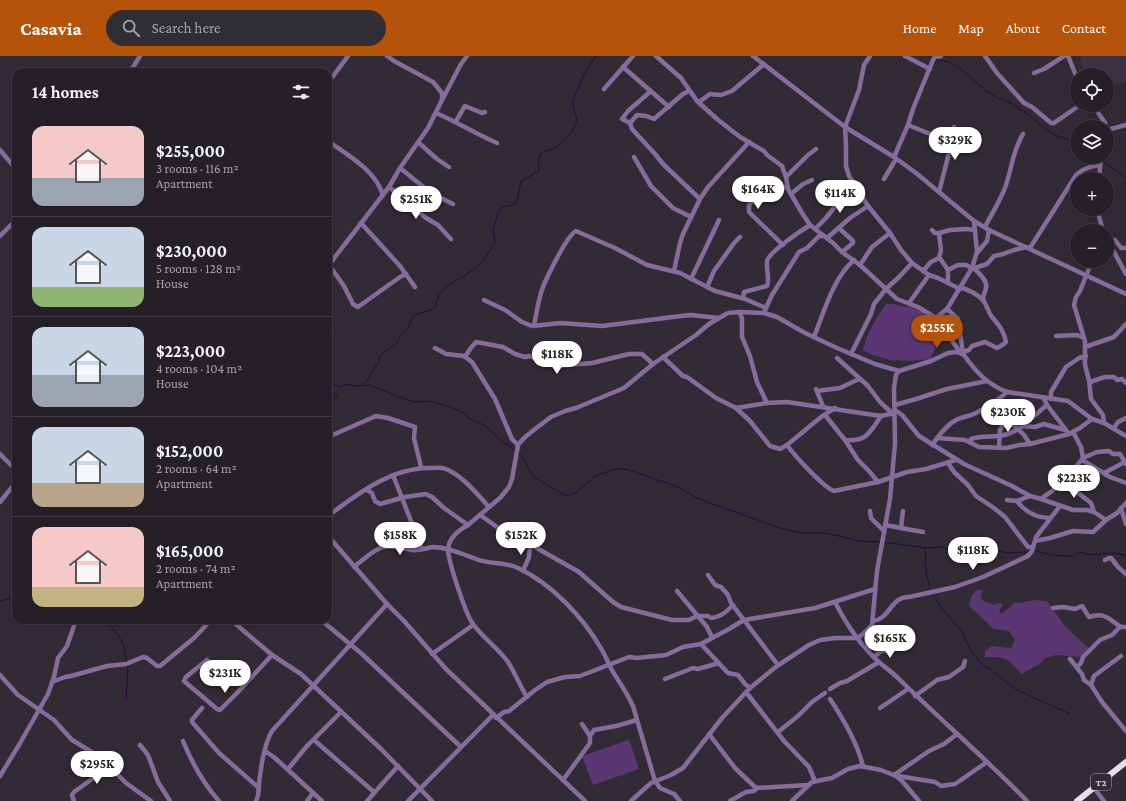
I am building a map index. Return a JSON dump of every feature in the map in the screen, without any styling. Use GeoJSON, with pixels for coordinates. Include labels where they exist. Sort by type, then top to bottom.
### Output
{"type":"FeatureCollection","features":[{"type":"Feature","properties":{"kind":"highway","name":"T2"},"geometry":{"type":"LineString","coordinates":[[1077,801],[1126,762]]}},
{"type":"Feature","properties":{"kind":"street"},"geometry":{"type":"LineString","coordinates":[[132,68],[140,56]]}},
{"type":"Feature","properties":{"kind":"street"},"geometry":{"type":"LineString","coordinates":[[332,78],[348,56]]}},
{"type":"Feature","properties":{"kind":"street"},"geometry":{"type":"LineString","coordinates":[[387,56],[433,82],[442,93],[442,100]]}},
{"type":"Feature","properties":{"kind":"street"},"geometry":{"type":"LineString","coordinates":[[332,260],[389,187],[400,168],[419,143],[461,64],[467,56]]}},
{"type":"Feature","properties":{"kind":"street"},"geometry":{"type":"LineString","coordinates":[[604,89],[632,56]]}},
{"type":"Feature","properties":{"kind":"street"},"geometry":{"type":"LineString","coordinates":[[656,56],[681,78],[699,102],[728,128],[764,151],[782,166],[786,177],[787,186],[810,225],[860,265],[897,299],[909,302],[936,318],[975,371],[987,381],[1007,392],[1069,402],[1092,419],[1104,423],[1126,436]]}},
{"type":"Feature","properties":{"kind":"street"},"geometry":{"type":"LineString","coordinates":[[754,56],[845,127],[895,158],[974,221],[1126,294]]}},
{"type":"Feature","properties":{"kind":"street"},"geometry":{"type":"LineString","coordinates":[[870,56],[864,65],[859,90],[845,127],[846,166],[852,183],[912,263],[929,275],[967,290],[983,300]]}},
{"type":"Feature","properties":{"kind":"street"},"geometry":{"type":"LineString","coordinates":[[905,56],[930,69]]}},
{"type":"Feature","properties":{"kind":"street"},"geometry":{"type":"LineString","coordinates":[[884,179],[895,158],[930,69],[936,57],[941,56]]}},
{"type":"Feature","properties":{"kind":"street"},"geometry":{"type":"LineString","coordinates":[[985,56],[997,73],[1024,103],[1032,107],[1051,123],[1054,123],[1070,112]]}},
{"type":"Feature","properties":{"kind":"street"},"geometry":{"type":"LineString","coordinates":[[1034,74],[1064,56]]}},
{"type":"Feature","properties":{"kind":"street"},"geometry":{"type":"LineString","coordinates":[[1068,56],[1073,68]]}},
{"type":"Feature","properties":{"kind":"street"},"geometry":{"type":"LineString","coordinates":[[699,102],[710,94],[721,95],[732,91],[764,64]]}},
{"type":"Feature","properties":{"kind":"street"},"geometry":{"type":"LineString","coordinates":[[623,67],[669,107]]}},
{"type":"Feature","properties":{"kind":"street"},"geometry":{"type":"LineString","coordinates":[[651,91],[628,111],[622,119],[630,123],[632,129],[664,165],[700,199]]}},
{"type":"Feature","properties":{"kind":"street"},"geometry":{"type":"LineString","coordinates":[[630,123],[637,115],[654,119],[683,94],[690,91]]}},
{"type":"Feature","properties":{"kind":"street"},"geometry":{"type":"LineString","coordinates":[[456,121],[465,106],[478,112],[486,112]]}},
{"type":"Feature","properties":{"kind":"street"},"geometry":{"type":"LineString","coordinates":[[436,113],[456,121],[482,137],[497,143]]}},
{"type":"Feature","properties":{"kind":"street"},"geometry":{"type":"LineString","coordinates":[[908,125],[950,142]]}},
{"type":"Feature","properties":{"kind":"street"},"geometry":{"type":"LineString","coordinates":[[1114,128],[1126,125]]}},
{"type":"Feature","properties":{"kind":"street"},"geometry":{"type":"LineString","coordinates":[[939,192],[954,127]]}},
{"type":"Feature","properties":{"kind":"street"},"geometry":{"type":"LineString","coordinates":[[977,254],[987,241],[987,228],[1005,188],[1015,149],[1022,134]]}},
{"type":"Feature","properties":{"kind":"street"},"geometry":{"type":"LineString","coordinates":[[674,271],[680,242],[700,199],[708,187],[749,142]]}},
{"type":"Feature","properties":{"kind":"street"},"geometry":{"type":"LineString","coordinates":[[419,143],[437,159],[449,167]]}},
{"type":"Feature","properties":{"kind":"street"},"geometry":{"type":"LineString","coordinates":[[332,144],[374,177],[383,195]]}},
{"type":"Feature","properties":{"kind":"street"},"geometry":{"type":"LineString","coordinates":[[786,177],[816,149]]}},
{"type":"Feature","properties":{"kind":"street"},"geometry":{"type":"LineString","coordinates":[[0,150],[12,164]]}},
{"type":"Feature","properties":{"kind":"street"},"geometry":{"type":"LineString","coordinates":[[634,158],[651,186],[673,208],[691,217]]}},
{"type":"Feature","properties":{"kind":"street"},"geometry":{"type":"LineString","coordinates":[[973,268],[987,264],[994,256],[1014,250],[1029,248],[1076,175],[1092,166],[1100,165],[1100,172]]}},
{"type":"Feature","properties":{"kind":"street"},"geometry":{"type":"LineString","coordinates":[[400,168],[431,193],[453,204]]}},
{"type":"Feature","properties":{"kind":"street"},"geometry":{"type":"LineString","coordinates":[[791,194],[803,184],[812,180]]}},
{"type":"Feature","properties":{"kind":"street"},"geometry":{"type":"LineString","coordinates":[[783,245],[749,212],[748,208],[751,203],[770,190],[782,189],[787,186]]}},
{"type":"Feature","properties":{"kind":"street"},"geometry":{"type":"LineString","coordinates":[[389,187],[426,218],[438,225],[451,239]]}},
{"type":"Feature","properties":{"kind":"street"},"geometry":{"type":"LineString","coordinates":[[815,229],[837,204],[860,193]]}},
{"type":"Feature","properties":{"kind":"street"},"geometry":{"type":"LineString","coordinates":[[764,313],[772,295],[799,252],[808,248],[819,236],[826,237],[868,206]]}},
{"type":"Feature","properties":{"kind":"street"},"geometry":{"type":"LineString","coordinates":[[691,279],[719,220]]}},
{"type":"Feature","properties":{"kind":"street"},"geometry":{"type":"LineString","coordinates":[[936,318],[947,309],[973,268],[977,254],[974,221]]}},
{"type":"Feature","properties":{"kind":"street"},"geometry":{"type":"LineString","coordinates":[[361,223],[406,274],[415,287]]}},
{"type":"Feature","properties":{"kind":"street"},"geometry":{"type":"LineString","coordinates":[[0,236],[12,224]]}},
{"type":"Feature","properties":{"kind":"street"},"geometry":{"type":"LineString","coordinates":[[743,298],[744,292],[768,286],[768,258],[773,252],[810,225]]}},
{"type":"Feature","properties":{"kind":"street"},"geometry":{"type":"LineString","coordinates":[[839,228],[853,240],[853,243],[842,252]]}},
{"type":"Feature","properties":{"kind":"street"},"geometry":{"type":"LineString","coordinates":[[932,230],[934,233],[939,233],[950,230],[975,230]]}},
{"type":"Feature","properties":{"kind":"street"},"geometry":{"type":"LineString","coordinates":[[534,326],[541,292],[567,240],[573,232],[579,232],[615,248],[647,265],[674,271],[715,291],[743,298],[766,308]]}},
{"type":"Feature","properties":{"kind":"street"},"geometry":{"type":"LineString","coordinates":[[860,265],[872,248],[890,233]]}},
{"type":"Feature","properties":{"kind":"street"},"geometry":{"type":"LineString","coordinates":[[923,271],[931,262],[939,258],[941,251],[939,233]]}},
{"type":"Feature","properties":{"kind":"street"},"geometry":{"type":"LineString","coordinates":[[707,287],[714,271],[734,243],[740,238]]}},
{"type":"Feature","properties":{"kind":"street"},"geometry":{"type":"LineString","coordinates":[[1114,240],[1121,248],[1126,248]]}},
{"type":"Feature","properties":{"kind":"street"},"geometry":{"type":"LineString","coordinates":[[1114,253],[1126,274]]}},
{"type":"Feature","properties":{"kind":"street"},"geometry":{"type":"LineString","coordinates":[[939,258],[948,270],[948,283]]}},
{"type":"Feature","properties":{"kind":"street"},"geometry":{"type":"LineString","coordinates":[[814,337],[834,289],[848,265],[854,260]]}},
{"type":"Feature","properties":{"kind":"street"},"geometry":{"type":"LineString","coordinates":[[850,354],[871,314],[874,304],[886,289],[912,263]]}},
{"type":"Feature","properties":{"kind":"street"},"geometry":{"type":"LineString","coordinates":[[527,697],[507,662],[498,650],[473,625],[467,616],[452,569],[448,550],[454,536],[501,497],[509,487],[512,479],[517,449],[524,438],[551,418],[565,411],[576,408],[624,388],[653,364],[696,335],[709,324],[728,314],[739,312],[764,313],[777,317],[805,334],[850,354],[875,364],[899,371],[931,361],[948,353],[962,353],[968,351],[972,346],[985,342],[997,348],[1006,342],[1004,334],[992,317],[983,300],[983,293],[986,288],[986,283],[973,268],[966,265],[958,265],[948,270]]}},
{"type":"Feature","properties":{"kind":"street"},"geometry":{"type":"LineString","coordinates":[[1089,268],[1074,303],[1084,338],[1086,356],[1085,365],[1090,382],[1091,400],[1103,415],[1104,423]]}},
{"type":"Feature","properties":{"kind":"street"},"geometry":{"type":"LineString","coordinates":[[332,270],[344,286],[353,304],[358,307],[406,274]]}},
{"type":"Feature","properties":{"kind":"street"},"geometry":{"type":"LineString","coordinates":[[909,302],[929,275]]}},
{"type":"Feature","properties":{"kind":"street"},"geometry":{"type":"LineString","coordinates":[[484,300],[505,310],[522,322],[534,326],[560,324],[602,326],[691,315],[719,318]]}},
{"type":"Feature","properties":{"kind":"street"},"geometry":{"type":"LineString","coordinates":[[947,309],[958,319],[962,353]]}},
{"type":"Feature","properties":{"kind":"street"},"geometry":{"type":"LineString","coordinates":[[739,312],[742,318],[742,337],[750,356],[757,382],[767,403]]}},
{"type":"Feature","properties":{"kind":"street"},"geometry":{"type":"LineString","coordinates":[[1085,347],[1114,337],[1126,324]]}},
{"type":"Feature","properties":{"kind":"street"},"geometry":{"type":"LineString","coordinates":[[1056,336],[1077,335],[1084,338]]}},
{"type":"Feature","properties":{"kind":"street"},"geometry":{"type":"LineString","coordinates":[[465,357],[476,342],[503,347],[515,354],[525,357],[529,356],[556,366],[592,363],[628,354],[642,354],[653,364]]}},
{"type":"Feature","properties":{"kind":"street"},"geometry":{"type":"LineString","coordinates":[[435,348],[446,354],[465,357],[472,362],[491,392],[517,449]]}},
{"type":"Feature","properties":{"kind":"street"},"geometry":{"type":"LineString","coordinates":[[1051,399],[1052,391],[1066,367],[1079,358],[1086,356]]}},
{"type":"Feature","properties":{"kind":"street"},"geometry":{"type":"LineString","coordinates":[[663,357],[683,376],[687,377],[716,398],[736,408],[750,421],[770,446],[780,449],[836,408]]}},
{"type":"Feature","properties":{"kind":"street"},"geometry":{"type":"LineString","coordinates":[[837,358],[868,386],[880,402],[894,412],[901,414],[918,435],[956,460],[1030,496],[1073,510],[1087,510],[1094,512],[1106,520]]}},
{"type":"Feature","properties":{"kind":"street"},"geometry":{"type":"LineString","coordinates":[[631,801],[655,781],[671,775],[683,768],[708,734],[746,692],[778,665],[809,645],[820,640],[857,638],[870,627],[873,621],[875,589],[889,503],[895,444],[894,384],[896,375],[899,371]]}},
{"type":"Feature","properties":{"kind":"street"},"geometry":{"type":"LineString","coordinates":[[1090,382],[1105,377],[1114,376],[1117,380],[1122,379],[1126,383]]}},
{"type":"Feature","properties":{"kind":"street"},"geometry":{"type":"LineString","coordinates":[[823,406],[817,390],[840,388],[859,379]]}},
{"type":"Feature","properties":{"kind":"street"},"geometry":{"type":"LineString","coordinates":[[895,404],[947,389],[987,381]]}},
{"type":"Feature","properties":{"kind":"street"},"geometry":{"type":"LineString","coordinates":[[932,445],[944,429],[955,420],[976,413],[998,401],[1007,392]]}},
{"type":"Feature","properties":{"kind":"street"},"geometry":{"type":"LineString","coordinates":[[1043,397],[1047,405],[1081,447],[1082,459]]}},
{"type":"Feature","properties":{"kind":"street"},"geometry":{"type":"LineString","coordinates":[[998,401],[1000,410],[1020,427],[1030,444]]}},
{"type":"Feature","properties":{"kind":"street"},"geometry":{"type":"LineString","coordinates":[[736,408],[767,403],[787,402],[823,406],[881,416],[894,412]]}},
{"type":"Feature","properties":{"kind":"street"},"geometry":{"type":"LineString","coordinates":[[970,442],[971,439],[977,437],[999,436],[1020,427],[1047,405]]}},
{"type":"Feature","properties":{"kind":"street"},"geometry":{"type":"LineString","coordinates":[[825,415],[845,440],[859,462],[868,469],[878,482]]}},
{"type":"Feature","properties":{"kind":"street"},"geometry":{"type":"LineString","coordinates":[[332,435],[376,416],[398,420],[414,427],[414,438],[421,467]]}},
{"type":"Feature","properties":{"kind":"street"},"geometry":{"type":"LineString","coordinates":[[845,440],[856,441],[862,439],[868,434],[881,416]]}},
{"type":"Feature","properties":{"kind":"street"},"geometry":{"type":"LineString","coordinates":[[999,448],[999,436],[1002,423],[1007,416]]}},
{"type":"Feature","properties":{"kind":"street"},"geometry":{"type":"LineString","coordinates":[[1114,428],[1118,422],[1126,418]]}},
{"type":"Feature","properties":{"kind":"street"},"geometry":{"type":"LineString","coordinates":[[937,438],[956,438],[970,442],[979,447],[999,448],[1030,444],[1069,432],[1092,419]]}},
{"type":"Feature","properties":{"kind":"street"},"geometry":{"type":"LineString","coordinates":[[1020,427],[1035,427],[1044,424],[1069,432]]}},
{"type":"Feature","properties":{"kind":"street"},"geometry":{"type":"LineString","coordinates":[[787,445],[814,475],[831,490],[839,491],[878,482],[907,472],[926,469],[956,460]]}},
{"type":"Feature","properties":{"kind":"street"},"geometry":{"type":"LineString","coordinates":[[1041,499],[1052,492],[1064,481],[1082,459],[1098,452],[1109,451],[1113,454],[1120,454],[1126,463],[1104,473]]}},
{"type":"Feature","properties":{"kind":"street"},"geometry":{"type":"LineString","coordinates":[[0,454],[12,466]]}},
{"type":"Feature","properties":{"kind":"street"},"geometry":{"type":"LineString","coordinates":[[1082,459],[1104,473],[1126,483]]}},
{"type":"Feature","properties":{"kind":"street"},"geometry":{"type":"LineString","coordinates":[[948,463],[954,472],[968,485],[976,496],[996,509],[1005,517],[1028,547],[1033,547]]}},
{"type":"Feature","properties":{"kind":"street"},"geometry":{"type":"LineString","coordinates":[[332,513],[378,482],[393,475],[421,467],[445,468],[468,484],[489,507]]}},
{"type":"Feature","properties":{"kind":"street"},"geometry":{"type":"LineString","coordinates":[[393,475],[422,549]]}},
{"type":"Feature","properties":{"kind":"street"},"geometry":{"type":"LineString","coordinates":[[1064,481],[1091,503],[1094,512]]}},
{"type":"Feature","properties":{"kind":"street"},"geometry":{"type":"LineString","coordinates":[[0,502],[12,487]]}},
{"type":"Feature","properties":{"kind":"street"},"geometry":{"type":"LineString","coordinates":[[367,490],[372,493],[375,501],[380,504],[402,498],[429,495],[444,508],[468,524]]}},
{"type":"Feature","properties":{"kind":"street"},"geometry":{"type":"LineString","coordinates":[[1007,500],[1017,501],[1030,496]]}},
{"type":"Feature","properties":{"kind":"street"},"geometry":{"type":"LineString","coordinates":[[1017,501],[1024,509],[1036,517],[1050,518]]}},
{"type":"Feature","properties":{"kind":"street"},"geometry":{"type":"LineString","coordinates":[[1035,541],[1073,531],[1093,532],[1122,508],[1126,502]]}},
{"type":"Feature","properties":{"kind":"street"},"geometry":{"type":"LineString","coordinates":[[873,621],[883,617],[892,605],[900,599],[955,587],[983,577],[1028,556],[1035,541],[1060,506]]}},
{"type":"Feature","properties":{"kind":"street"},"geometry":{"type":"LineString","coordinates":[[1122,508],[1126,524]]}},
{"type":"Feature","properties":{"kind":"street"},"geometry":{"type":"LineString","coordinates":[[901,528],[902,511]]}},
{"type":"Feature","properties":{"kind":"street"},"geometry":{"type":"LineString","coordinates":[[870,512],[869,515],[871,518],[884,530]]}},
{"type":"Feature","properties":{"kind":"street"},"geometry":{"type":"LineString","coordinates":[[480,514],[504,532],[530,544],[584,576],[613,602],[621,607],[672,620],[689,620],[697,616],[708,616],[711,618],[719,617],[733,605]]}},
{"type":"Feature","properties":{"kind":"street"},"geometry":{"type":"LineString","coordinates":[[885,525],[923,532]]}},
{"type":"Feature","properties":{"kind":"street"},"geometry":{"type":"LineString","coordinates":[[332,541],[457,681],[585,801]]}},
{"type":"Feature","properties":{"kind":"street"},"geometry":{"type":"LineString","coordinates":[[523,571],[529,557],[530,544]]}},
{"type":"Feature","properties":{"kind":"street"},"geometry":{"type":"LineString","coordinates":[[354,567],[376,551],[385,547],[416,550],[432,547],[448,550],[481,561],[504,563],[523,571],[564,600],[602,649],[628,695],[638,720],[644,748],[655,781],[660,788],[674,794],[680,801]]}},
{"type":"Feature","properties":{"kind":"street"},"geometry":{"type":"LineString","coordinates":[[1106,560],[1111,558],[1126,574]]}},
{"type":"Feature","properties":{"kind":"street"},"geometry":{"type":"LineString","coordinates":[[708,575],[715,585],[721,587],[728,595],[733,605],[778,665]]}},
{"type":"Feature","properties":{"kind":"street"},"geometry":{"type":"LineString","coordinates":[[408,801],[461,747],[495,716],[509,711],[547,682],[565,677],[580,676],[629,657],[637,658],[666,655],[683,647],[701,644],[744,620],[814,608],[875,589]]}},
{"type":"Feature","properties":{"kind":"street"},"geometry":{"type":"LineString","coordinates":[[677,591],[707,627],[712,637]]}},
{"type":"Feature","properties":{"kind":"street"},"geometry":{"type":"LineString","coordinates":[[834,602],[844,620],[857,638],[874,657],[1027,801]]}},
{"type":"Feature","properties":{"kind":"street"},"geometry":{"type":"LineString","coordinates":[[256,801],[265,751],[272,731],[387,604]]}},
{"type":"Feature","properties":{"kind":"street"},"geometry":{"type":"LineString","coordinates":[[1053,608],[1063,607],[1075,609],[1082,606],[1089,617],[1096,614],[1101,615],[1112,619],[1120,627],[1126,627]]}},
{"type":"Feature","properties":{"kind":"street"},"geometry":{"type":"LineString","coordinates":[[0,776],[39,710],[52,682],[58,658],[67,646],[75,624]]}},
{"type":"Feature","properties":{"kind":"street"},"geometry":{"type":"LineString","coordinates":[[52,682],[107,666],[126,664],[143,657],[147,658],[157,666],[160,666],[194,638],[207,624]]}},
{"type":"Feature","properties":{"kind":"street"},"geometry":{"type":"LineString","coordinates":[[235,624],[272,655],[301,674],[398,766],[432,801]]}},
{"type":"Feature","properties":{"kind":"street"},"geometry":{"type":"LineString","coordinates":[[326,624],[362,654],[461,747]]}},
{"type":"Feature","properties":{"kind":"street"},"geometry":{"type":"LineString","coordinates":[[432,654],[473,625]]}},
{"type":"Feature","properties":{"kind":"street"},"geometry":{"type":"LineString","coordinates":[[1077,667],[1100,640],[1112,636],[1120,627]]}},
{"type":"Feature","properties":{"kind":"street"},"geometry":{"type":"LineString","coordinates":[[701,644],[728,673],[738,676],[750,688]]}},
{"type":"Feature","properties":{"kind":"street"},"geometry":{"type":"LineString","coordinates":[[874,657],[881,651],[886,651],[892,645]]}},
{"type":"Feature","properties":{"kind":"street"},"geometry":{"type":"LineString","coordinates":[[207,660],[186,677],[184,681],[220,710],[272,655]]}},
{"type":"Feature","properties":{"kind":"street"},"geometry":{"type":"LineString","coordinates":[[1091,685],[1094,676],[1121,656]]}},
{"type":"Feature","properties":{"kind":"street"},"geometry":{"type":"LineString","coordinates":[[1070,659],[1082,674],[1084,680],[1091,685],[1102,702],[1126,731]]}},
{"type":"Feature","properties":{"kind":"street"},"geometry":{"type":"LineString","coordinates":[[915,696],[936,681],[949,677],[963,667],[965,660]]}},
{"type":"Feature","properties":{"kind":"street"},"geometry":{"type":"LineString","coordinates":[[665,679],[693,668],[698,669],[719,662]]}},
{"type":"Feature","properties":{"kind":"street"},"geometry":{"type":"LineString","coordinates":[[830,689],[879,662]]}},
{"type":"Feature","properties":{"kind":"street"},"geometry":{"type":"LineString","coordinates":[[0,675],[18,695],[54,720],[72,740],[96,755],[110,766],[126,783],[151,801]]}},
{"type":"Feature","properties":{"kind":"street"},"geometry":{"type":"LineString","coordinates":[[880,708],[908,689]]}},
{"type":"Feature","properties":{"kind":"street"},"geometry":{"type":"LineString","coordinates":[[746,692],[778,732],[809,767],[815,781]]}},
{"type":"Feature","properties":{"kind":"street"},"geometry":{"type":"LineString","coordinates":[[778,732],[798,716],[812,702],[825,693]]}},
{"type":"Feature","properties":{"kind":"street"},"geometry":{"type":"LineString","coordinates":[[830,699],[857,745],[863,766]]}},
{"type":"Feature","properties":{"kind":"street"},"geometry":{"type":"LineString","coordinates":[[202,708],[192,722],[219,753],[259,788]]}},
{"type":"Feature","properties":{"kind":"street"},"geometry":{"type":"LineString","coordinates":[[288,769],[341,712]]}},
{"type":"Feature","properties":{"kind":"street"},"geometry":{"type":"LineString","coordinates":[[590,736],[594,730],[638,720]]}},
{"type":"Feature","properties":{"kind":"street"},"geometry":{"type":"LineString","coordinates":[[563,780],[591,742],[590,736],[582,724]]}},
{"type":"Feature","properties":{"kind":"street"},"geometry":{"type":"LineString","coordinates":[[708,734],[735,768],[751,785],[757,788]]}},
{"type":"Feature","properties":{"kind":"street"},"geometry":{"type":"LineString","coordinates":[[895,775],[929,751],[944,744],[957,734]]}},
{"type":"Feature","properties":{"kind":"street"},"geometry":{"type":"LineString","coordinates":[[314,740],[374,792]]}},
{"type":"Feature","properties":{"kind":"street"},"geometry":{"type":"LineString","coordinates":[[183,741],[195,768],[208,788],[219,801]]}},
{"type":"Feature","properties":{"kind":"street"},"geometry":{"type":"LineString","coordinates":[[140,745],[148,755],[158,782],[170,801]]}},
{"type":"Feature","properties":{"kind":"street"},"geometry":{"type":"LineString","coordinates":[[265,751],[288,769],[322,801]]}},
{"type":"Feature","properties":{"kind":"street"},"geometry":{"type":"LineString","coordinates":[[792,801],[808,785],[815,781],[832,778],[855,767],[863,766],[895,775],[934,781],[941,786],[954,785],[987,762]]}},
{"type":"Feature","properties":{"kind":"street"},"geometry":{"type":"LineString","coordinates":[[74,801],[72,795],[74,792],[110,766]]}},
{"type":"Feature","properties":{"kind":"street"},"geometry":{"type":"LineString","coordinates":[[367,801],[398,766]]}},
{"type":"Feature","properties":{"kind":"street"},"geometry":{"type":"LineString","coordinates":[[895,775],[919,801]]}},
{"type":"Feature","properties":{"kind":"street"},"geometry":{"type":"LineString","coordinates":[[730,801],[746,792],[754,791],[757,788],[808,785]]}},
{"type":"Feature","properties":{"kind":"street"},"geometry":{"type":"LineString","coordinates":[[1094,788],[1104,801]]}},
{"type":"Feature","properties":{"kind":"street"},"geometry":{"type":"LineString","coordinates":[[307,801],[313,793]]}},
{"type":"Feature","properties":{"kind":"shaded area"},"geometry":{"type":"Polygon","coordinates":[[[1080,56],[1126,56],[1126,82],[1114,84],[1114,68],[1083,68],[1080,56]]]}},
{"type":"Feature","properties":{"kind":"shaded area"},"geometry":{"type":"Polygon","coordinates":[[[886,304],[894,304],[905,307],[911,306],[935,319],[927,331],[928,337],[936,341],[934,352],[930,359],[894,361],[870,354],[863,350],[869,331],[886,304]]]}},
{"type":"Feature","properties":{"kind":"shaded area"},"geometry":{"type":"Polygon","coordinates":[[[977,590],[983,591],[981,595],[982,600],[994,605],[998,603],[1003,604],[999,611],[1002,614],[1015,602],[1021,603],[1034,600],[1047,601],[1065,626],[1089,649],[1082,657],[1056,655],[1045,658],[1040,664],[1021,674],[1013,665],[1002,658],[985,657],[985,651],[992,646],[1011,648],[1015,640],[1009,631],[994,629],[969,606],[972,595],[977,590]]]}},
{"type":"Feature","properties":{"kind":"shaded area"},"geometry":{"type":"Polygon","coordinates":[[[629,740],[639,769],[593,785],[582,756],[629,740]]]}},
{"type":"Feature","properties":{"kind":"waterway"},"geometry":{"type":"LineString","coordinates":[[364,384],[379,362],[381,354],[397,343],[399,338],[407,329],[414,315],[435,307],[439,295],[449,285],[476,268],[484,260],[495,242],[493,230],[498,213],[503,207],[515,204],[521,181],[539,171],[538,161],[541,153],[560,145],[575,127],[576,118],[573,101],[584,74],[596,56]]}},
{"type":"Feature","properties":{"kind":"waterway"},"geometry":{"type":"LineString","coordinates":[[936,59],[949,62],[958,67],[995,97],[1011,103],[1019,108],[1048,131],[1070,140]]}},
{"type":"Feature","properties":{"kind":"waterway"},"geometry":{"type":"LineString","coordinates":[[1106,164],[1126,178]]}},
{"type":"Feature","properties":{"kind":"waterway"},"geometry":{"type":"LineString","coordinates":[[332,383],[340,387],[349,384],[355,386],[369,385],[415,402],[428,401],[448,406],[466,414],[468,418],[486,426],[499,439],[516,451]]}},
{"type":"Feature","properties":{"kind":"waterway"},"geometry":{"type":"LineString","coordinates":[[332,392],[337,396],[332,400]]}},
{"type":"Feature","properties":{"kind":"waterway"},"geometry":{"type":"LineString","coordinates":[[518,452],[525,460],[534,477],[566,496],[575,493],[597,475],[616,469],[626,469],[678,487],[699,499],[780,528],[802,533],[826,533],[859,541],[880,542]]}},
{"type":"Feature","properties":{"kind":"waterway"},"geometry":{"type":"LineString","coordinates":[[883,542],[927,548],[942,547],[965,554],[991,549],[1007,553],[1027,552],[1030,550]]}},
{"type":"Feature","properties":{"kind":"waterway"},"geometry":{"type":"LineString","coordinates":[[925,548],[926,571],[930,590]]}},
{"type":"Feature","properties":{"kind":"waterway"},"geometry":{"type":"LineString","coordinates":[[1034,550],[1052,555],[1073,556],[1080,552],[1089,555],[1115,553],[1126,556]]}},
{"type":"Feature","properties":{"kind":"waterway"},"geometry":{"type":"LineString","coordinates":[[932,593],[941,607],[961,631],[971,651],[980,662],[1017,690],[1070,714]]}},
{"type":"Feature","properties":{"kind":"waterway"},"geometry":{"type":"LineString","coordinates":[[0,601],[12,597]]}},
{"type":"Feature","properties":{"kind":"waterway"},"geometry":{"type":"LineString","coordinates":[[109,624],[123,644],[126,662]]}},
{"type":"Feature","properties":{"kind":"waterway"},"geometry":{"type":"LineString","coordinates":[[126,700],[127,665]]}}]}
